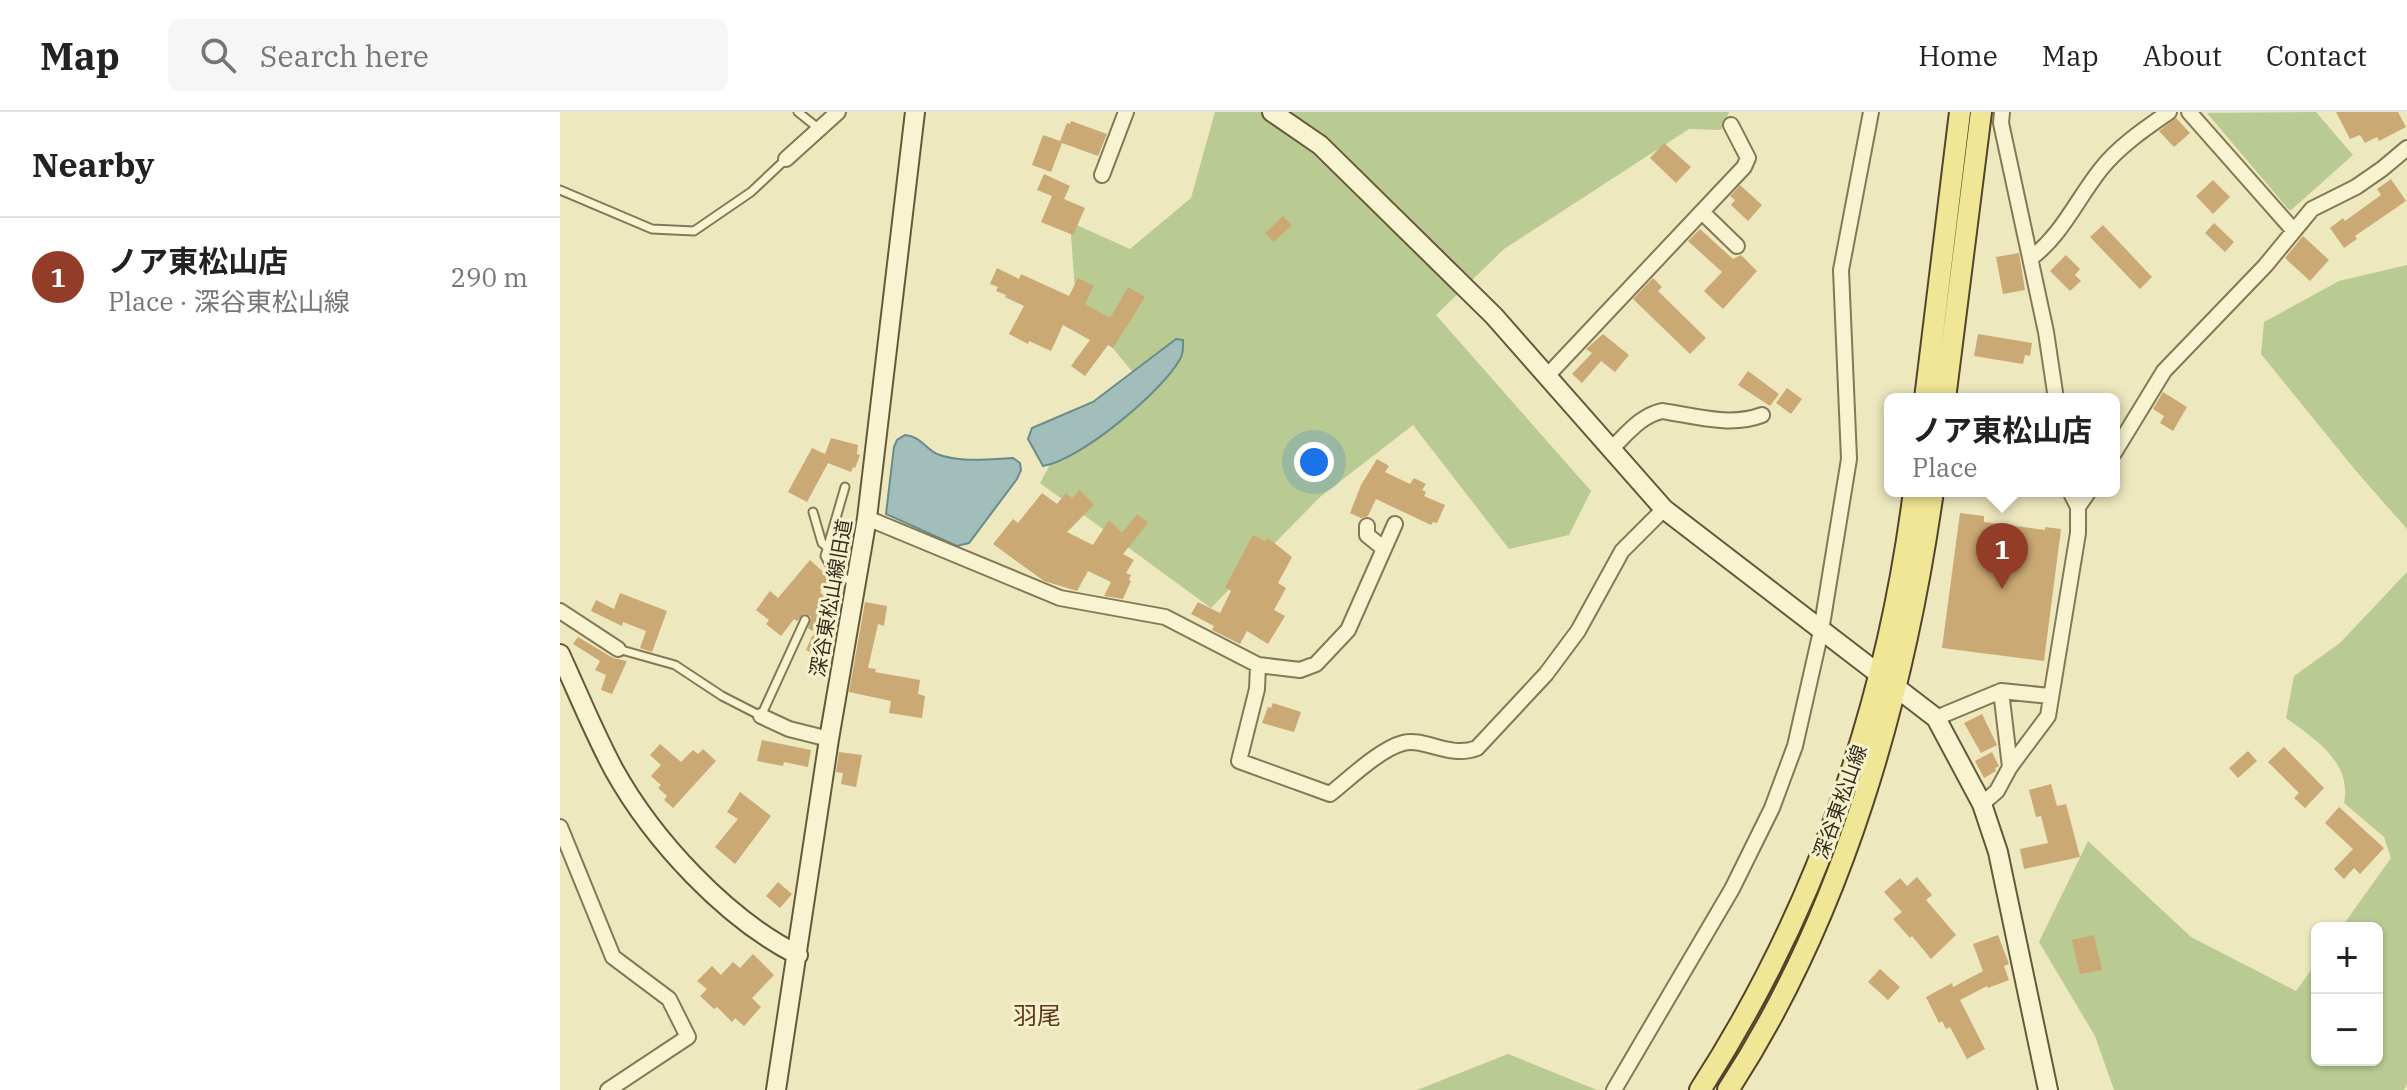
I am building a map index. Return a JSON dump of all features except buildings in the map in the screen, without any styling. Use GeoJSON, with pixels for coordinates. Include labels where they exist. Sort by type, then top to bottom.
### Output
{"type":"FeatureCollection","features":[{"type":"Feature","properties":{"kind":"main road"},"geometry":{"type":"LineString","coordinates":[[1926,393],[1960,112]]}},
{"type":"Feature","properties":{"kind":"main road"},"geometry":{"type":"LineString","coordinates":[[1946,393],[1981,112]]}},
{"type":"Feature","properties":{"kind":"main road","name":"深谷東松山線"},"geometry":{"type":"LineString","coordinates":[[1728,1090],[1772,1015],[1824,906],[1850,840],[1882,739],[1897,599],[1913,497]]}},
{"type":"Feature","properties":{"kind":"main road","name":"深谷東松山線"},"geometry":{"type":"LineString","coordinates":[[1700,1090],[1753,1002],[1804,897],[1887,682],[1908,641],[1932,497]]}},
{"type":"Feature","properties":{"kind":"street"},"geometry":{"type":"LineString","coordinates":[[786,159],[838,112]]}},
{"type":"Feature","properties":{"kind":"street","name":"深谷東松山線旧道"},"geometry":{"type":"LineString","coordinates":[[776,1090],[829,739],[867,518],[915,112]]}},
{"type":"Feature","properties":{"kind":"street"},"geometry":{"type":"LineString","coordinates":[[1102,175],[1126,112]]}},
{"type":"Feature","properties":{"kind":"street"},"geometry":{"type":"LineString","coordinates":[[1614,1090],[1726,901],[1772,808],[1795,746],[1821,631],[1849,459],[1841,270],[1871,112]]}},
{"type":"Feature","properties":{"kind":"street"},"geometry":{"type":"LineString","coordinates":[[2002,112],[2001,123],[2046,332],[2055,393]]}},
{"type":"Feature","properties":{"kind":"street"},"geometry":{"type":"LineString","coordinates":[[2031,258],[2045,248],[2102,168],[2169,112]]}},
{"type":"Feature","properties":{"kind":"street"},"geometry":{"type":"LineString","coordinates":[[2189,112],[2294,231]]}},
{"type":"Feature","properties":{"kind":"street"},"geometry":{"type":"LineString","coordinates":[[1285,115],[1320,145],[1494,316],[1664,509],[1936,718],[1982,804],[1998,852],[2048,1090]]}},
{"type":"Feature","properties":{"kind":"street"},"geometry":{"type":"LineString","coordinates":[[1547,376],[1744,167],[1748,158],[1731,125]]}},
{"type":"Feature","properties":{"kind":"street"},"geometry":{"type":"LineString","coordinates":[[2120,443],[2164,371],[2265,266],[2312,209],[2356,187],[2407,148]]}},
{"type":"Feature","properties":{"kind":"street"},"geometry":{"type":"LineString","coordinates":[[1702,212],[1737,246]]}},
{"type":"Feature","properties":{"kind":"street"},"geometry":{"type":"LineString","coordinates":[[1611,449],[1643,417],[1652,413],[1662,411],[1734,421],[1762,415]]}},
{"type":"Feature","properties":{"kind":"street"},"geometry":{"type":"LineString","coordinates":[[1982,804],[1997,791],[2010,767],[2048,716],[2078,533],[2078,507],[2073,497]]}},
{"type":"Feature","properties":{"kind":"street"},"geometry":{"type":"LineString","coordinates":[[2078,507],[2085,497]]}},
{"type":"Feature","properties":{"kind":"street"},"geometry":{"type":"LineString","coordinates":[[1258,665],[1257,689],[1239,761],[1330,794],[1387,751],[1405,742],[1464,753],[1477,748],[1546,674],[1578,631],[1622,551],[1664,509]]}},
{"type":"Feature","properties":{"kind":"street"},"geometry":{"type":"LineString","coordinates":[[867,518],[1060,598],[1165,617],[1258,665],[1300,670],[1324,657],[1354,620],[1395,524]]}},
{"type":"Feature","properties":{"kind":"street"},"geometry":{"type":"LineString","coordinates":[[1367,526],[1367,535],[1383,548]]}},
{"type":"Feature","properties":{"kind":"street"},"geometry":{"type":"LineString","coordinates":[[560,611],[618,649]]}},
{"type":"Feature","properties":{"kind":"street"},"geometry":{"type":"LineString","coordinates":[[560,654],[615,771],[638,810],[726,907],[768,940],[798,955]]}},
{"type":"Feature","properties":{"kind":"street"},"geometry":{"type":"LineString","coordinates":[[1936,718],[2001,691],[2050,696]]}},
{"type":"Feature","properties":{"kind":"street"},"geometry":{"type":"LineString","coordinates":[[2001,691],[2010,767]]}},
{"type":"Feature","properties":{"kind":"street"},"geometry":{"type":"LineString","coordinates":[[761,716],[789,729],[829,739]]}},
{"type":"Feature","properties":{"kind":"street"},"geometry":{"type":"LineString","coordinates":[[560,827],[613,957],[669,999],[688,1037],[626,1085],[608,1090]]}},
{"type":"Feature","properties":{"kind":"lane"},"geometry":{"type":"LineString","coordinates":[[798,112],[819,129]]}},
{"type":"Feature","properties":{"kind":"lane"},"geometry":{"type":"LineString","coordinates":[[560,190],[652,229],[694,231],[751,192],[786,159]]}},
{"type":"Feature","properties":{"kind":"lane"},"geometry":{"type":"LineString","coordinates":[[845,487],[825,556],[843,580],[856,581]]}},
{"type":"Feature","properties":{"kind":"lane"},"geometry":{"type":"LineString","coordinates":[[813,512],[822,543],[828,548]]}},
{"type":"Feature","properties":{"kind":"lane"},"geometry":{"type":"LineString","coordinates":[[618,649],[675,665],[722,696],[761,716],[805,620]]}},
{"type":"Feature","properties":{"kind":"green space"},"geometry":{"type":"Polygon","coordinates":[[[1215,112],[1729,112],[1721,130],[1689,129],[1504,249],[1436,315],[1591,491],[1569,535],[1509,549],[1413,425],[1320,497],[1211,608],[1040,483],[1066,435],[1145,387],[1076,304],[1070,222],[1130,249],[1191,198],[1215,112]]]}},
{"type":"Feature","properties":{"kind":"green space"},"geometry":{"type":"Polygon","coordinates":[[[2316,112],[2353,155],[2290,211],[2207,113],[2316,112]]]}},
{"type":"Feature","properties":{"kind":"green space"},"geometry":{"type":"Polygon","coordinates":[[[2407,265],[2407,529],[2261,354],[2264,322],[2339,281],[2407,265]]]}},
{"type":"Feature","properties":{"kind":"green space"},"geometry":{"type":"Polygon","coordinates":[[[2407,572],[2407,1084],[2404,1090],[2114,1090],[2095,1036],[2039,942],[2088,841],[2191,937],[2296,991],[2311,970],[2311,1066],[2383,1066],[2383,922],[2345,922],[2391,858],[2384,837],[2344,803],[2342,775],[2329,753],[2286,718],[2294,676],[2340,643],[2407,572]]]}},
{"type":"Feature","properties":{"kind":"green space"},"geometry":{"type":"Polygon","coordinates":[[[1508,1054],[1597,1090],[1417,1090],[1508,1054]]]}},
{"type":"Feature","properties":{"kind":"water"},"geometry":{"type":"Polygon","coordinates":[[[1176,339],[1183,340],[1181,357],[1171,373],[1139,406],[1077,452],[1043,466],[1028,439],[1032,428],[1093,402],[1176,339]]]}},
{"type":"Feature","properties":{"kind":"water"},"geometry":{"type":"Polygon","coordinates":[[[905,435],[946,457],[975,460],[1013,458],[1020,463],[1017,479],[969,543],[957,546],[886,514],[894,447],[897,440],[905,435]]]}},
{"type":"Feature","properties":{"kind":"place","name":"ノア東松山店"},"geometry":{"type":"Point","coordinates":[2002,589]}},
{"type":"Feature","properties":{"kind":"district","name":"羽尾"},"geometry":{"type":"Point","coordinates":[1037,1016]}}]}
